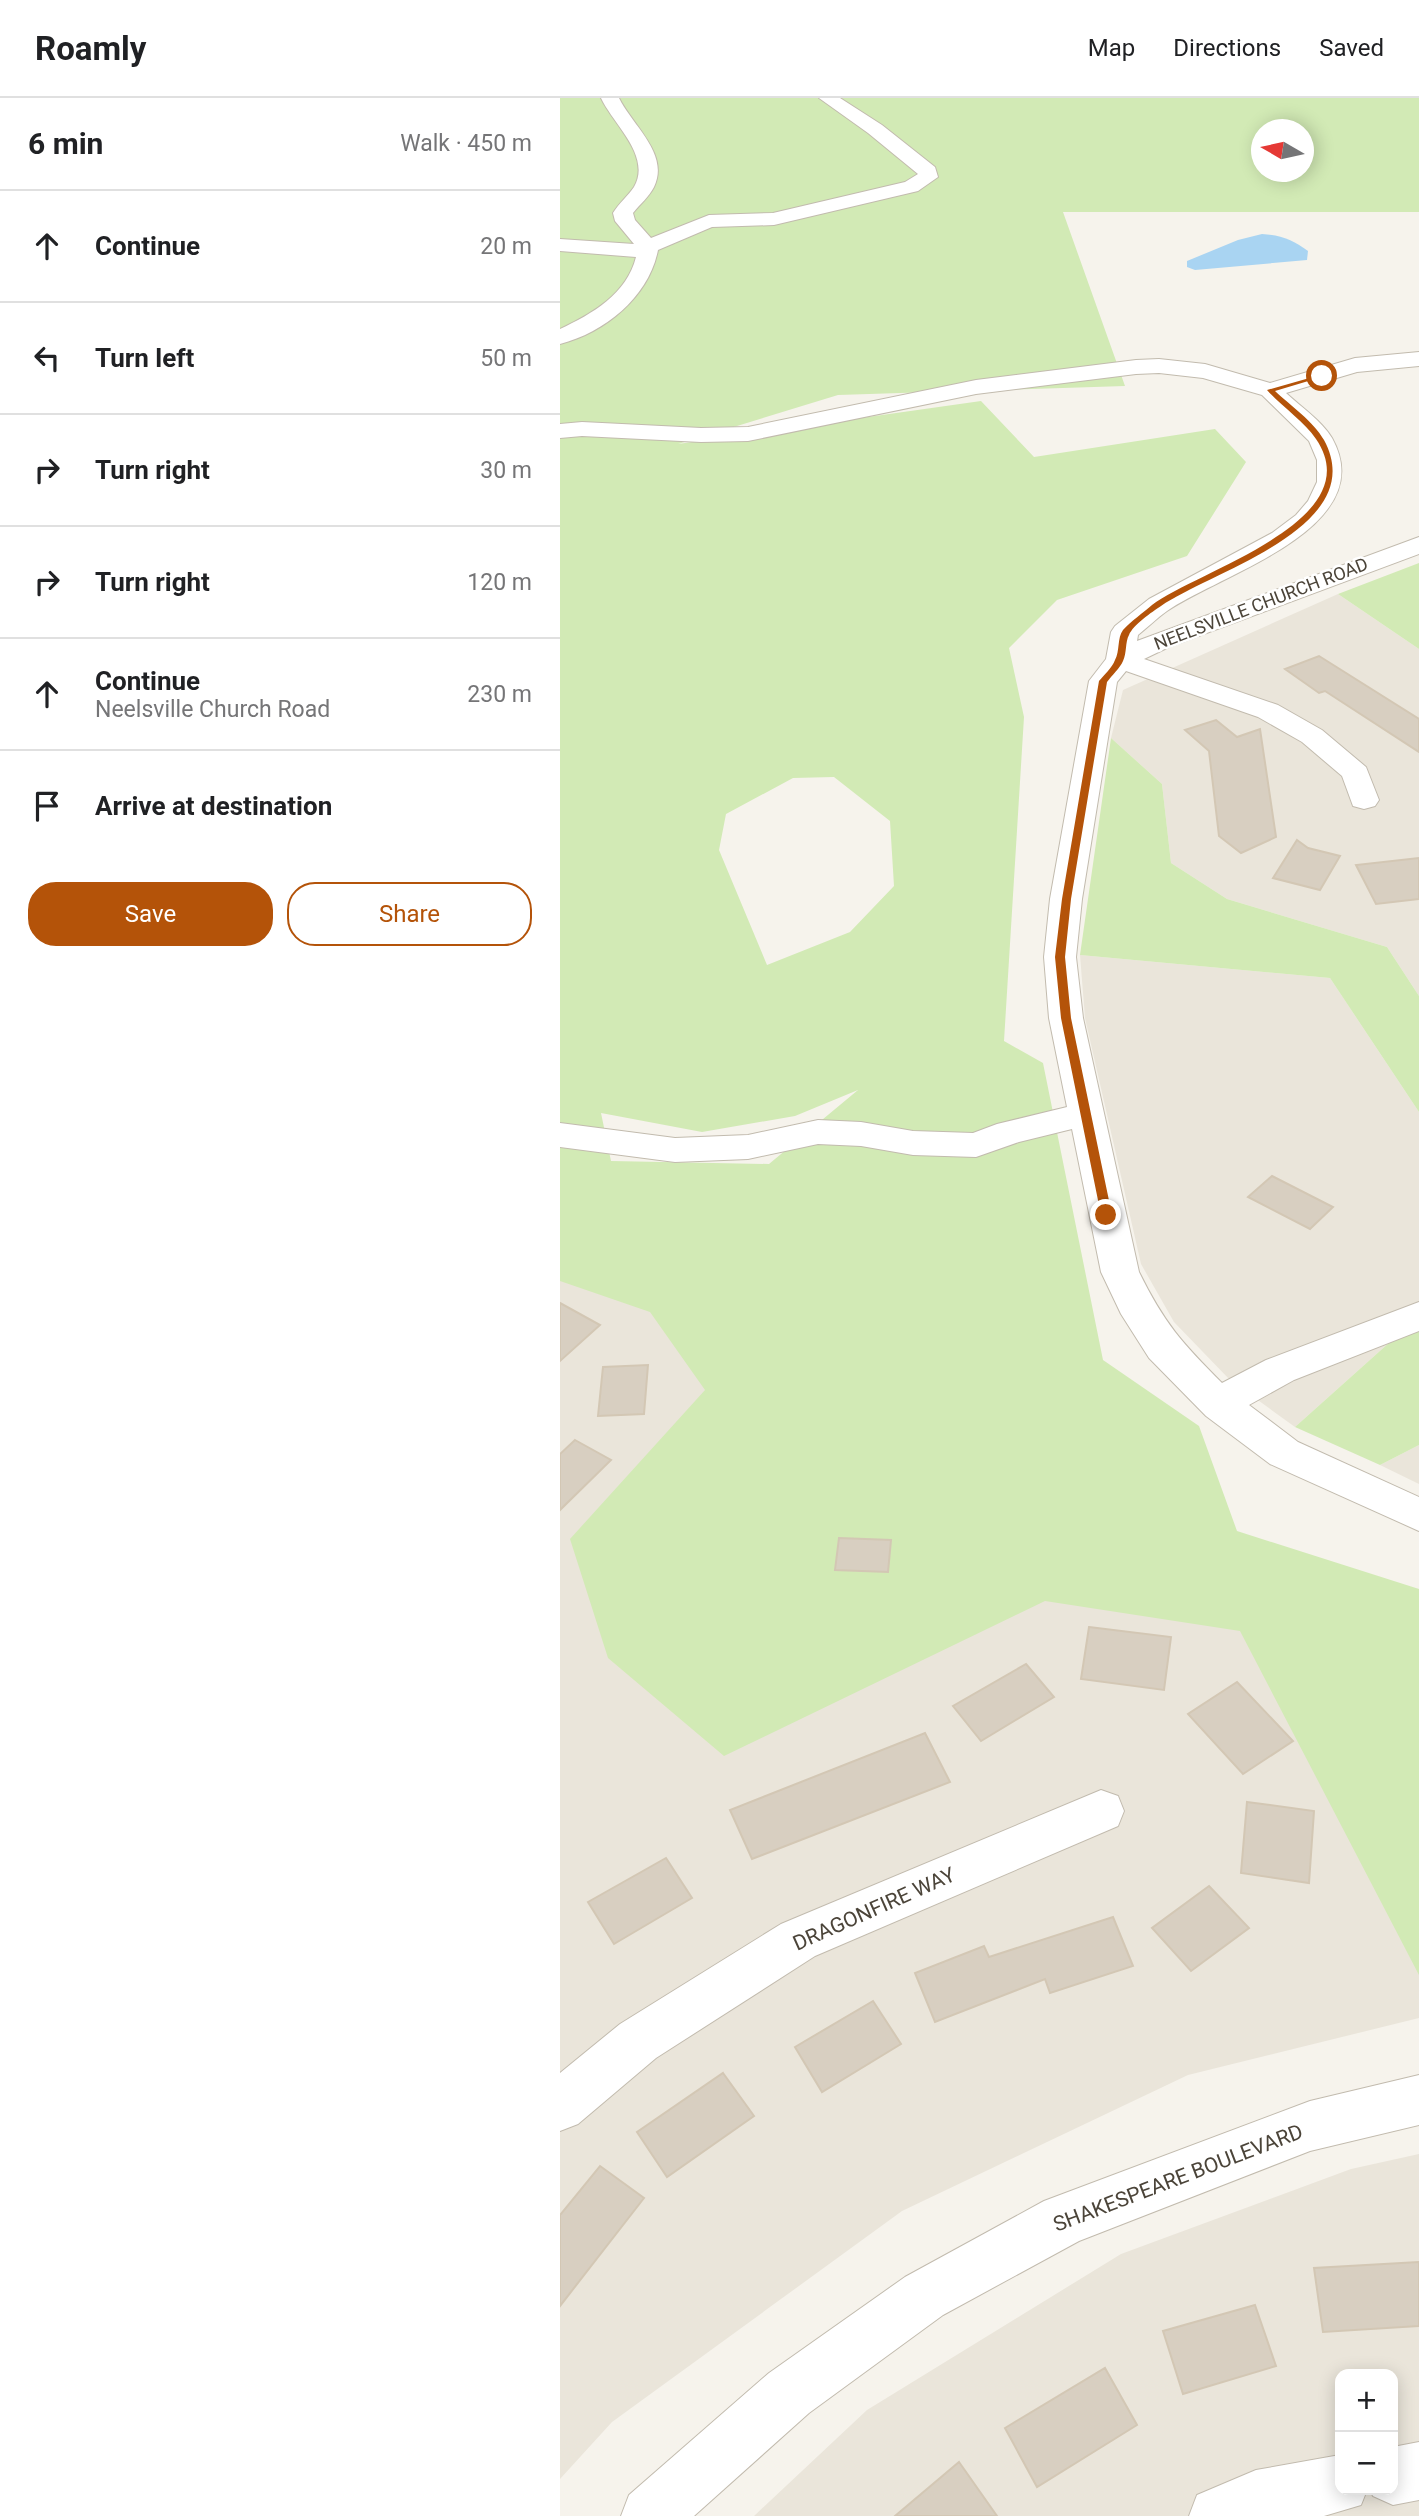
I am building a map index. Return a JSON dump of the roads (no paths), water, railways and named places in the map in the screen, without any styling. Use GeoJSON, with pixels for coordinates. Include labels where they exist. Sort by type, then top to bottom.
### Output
{"type":"FeatureCollection","features":[{"type":"Feature","properties":{"kind":"street"},"geometry":{"type":"LineString","coordinates":[[560,337],[594,322],[619,303],[647,262],[648,248],[625,221],[623,213],[643,188],[649,162],[614,110],[610,98]]}},
{"type":"Feature","properties":{"kind":"street"},"geometry":{"type":"LineString","coordinates":[[560,244],[637,251],[709,221],[781,218],[816,207],[911,187],[928,177],[928,171],[875,129],[828,98]]}},
{"type":"Feature","properties":{"kind":"street"},"geometry":{"type":"LineString","coordinates":[[1270,390],[1355,365],[1419,359]]}},
{"type":"Feature","properties":{"kind":"street"},"geometry":{"type":"LineString","coordinates":[[560,431],[582,429],[701,435],[748,434],[976,387],[1159,366],[1205,371],[1270,390],[1320,438],[1329,460],[1329,482],[1320,503],[1304,520],[1281,538],[1158,605],[1125,632],[1120,660],[1103,681],[1066,899],[1060,957],[1066,1018],[1120,1272],[1140,1314],[1163,1348],[1220,1405],[1284,1453],[1416,1509]]}},
{"type":"Feature","properties":{"kind":"street","name":"NEELSVILLE CHURCH ROAD"},"geometry":{"type":"LineString","coordinates":[[1120,660],[1172,636],[1419,545]]}},
{"type":"Feature","properties":{"kind":"street"},"geometry":{"type":"LineString","coordinates":[[1120,660],[1268,711],[1312,736],[1356,773],[1364,800]]}},
{"type":"Feature","properties":{"kind":"street"},"geometry":{"type":"LineString","coordinates":[[560,1135],[675,1150],[748,1147],[818,1132],[913,1143],[976,1145],[1010,1132],[1086,1114]]}},
{"type":"Feature","properties":{"kind":"street"},"geometry":{"type":"LineString","coordinates":[[1220,1405],[1250,1384],[1280,1370],[1419,1316]]}},
{"type":"Feature","properties":{"kind":"street","name":"DRAGONFIRE WAY"},"geometry":{"type":"LineString","coordinates":[[560,2106],[638,2041],[798,1940],[1101,1811]]}},
{"type":"Feature","properties":{"kind":"street","name":"SHAKESPEARE BOULEVARD"},"geometry":{"type":"LineString","coordinates":[[650,2516],[789,2393],[924,2296],[1052,2227],[1310,2126],[1419,2100]]}},
{"type":"Feature","properties":{"kind":"street"},"geometry":{"type":"LineString","coordinates":[[1398,2475],[1419,2471]]}},
{"type":"Feature","properties":{"kind":"street"},"geometry":{"type":"LineString","coordinates":[[1218,2516],[1256,2498],[1335,2485]]}},
{"type":"Feature","properties":{"kind":"water"},"geometry":{"type":"Polygon","coordinates":[[[1262,234],[1281,237],[1297,244],[1308,251],[1307,260],[1195,270],[1187,267],[1187,261],[1238,240],[1262,234]]]}}]}
